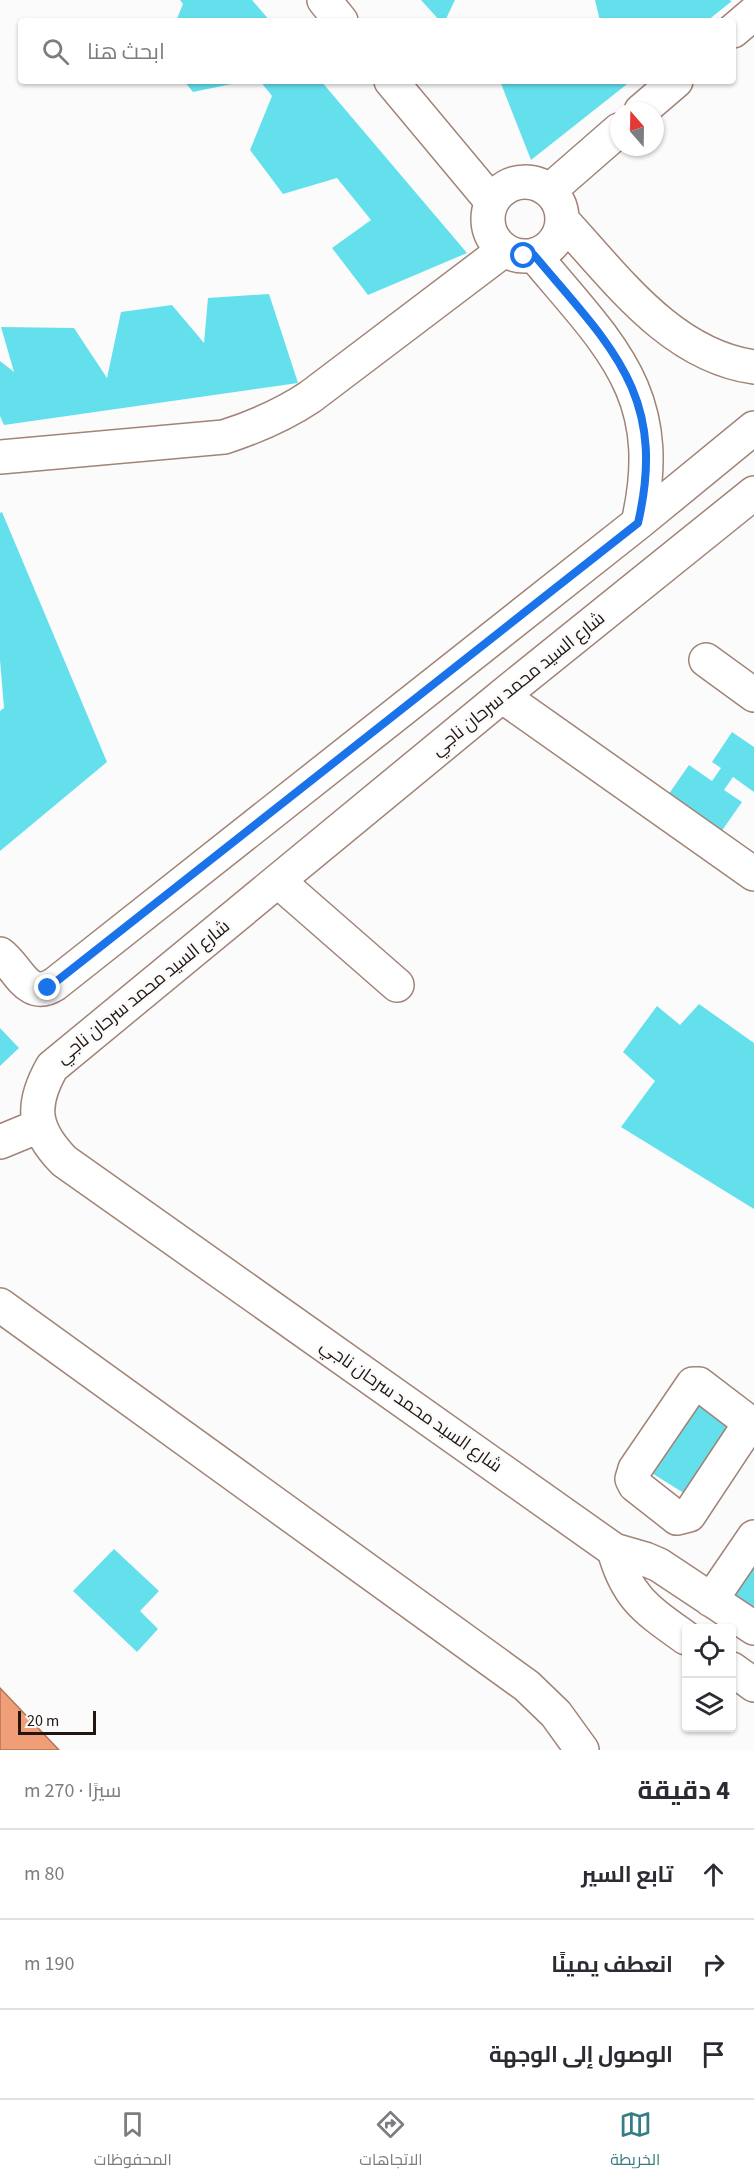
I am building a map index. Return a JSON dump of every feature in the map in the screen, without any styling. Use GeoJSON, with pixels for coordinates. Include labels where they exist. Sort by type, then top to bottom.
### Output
{"type":"FeatureCollection","features":[{"type":"Feature","properties":{"kind":"street"},"geometry":{"type":"LineString","coordinates":[[324,0],[339,18]]}},
{"type":"Feature","properties":{"kind":"street"},"geometry":{"type":"LineString","coordinates":[[736,28],[754,13]]}},
{"type":"Feature","properties":{"kind":"street"},"geometry":{"type":"LineString","coordinates":[[394,84],[492,202]]}},
{"type":"Feature","properties":{"kind":"street"},"geometry":{"type":"LineString","coordinates":[[652,102],[672,84]]}},
{"type":"Feature","properties":{"kind":"street"},"geometry":{"type":"LineString","coordinates":[[0,457],[224,437],[254,428],[282,415],[519,252],[543,251],[556,239],[556,206],[610,141]]}},
{"type":"Feature","properties":{"kind":"street"},"geometry":{"type":"LineString","coordinates":[[638,523],[644,497],[647,454],[643,419],[624,369],[609,345],[519,252],[496,242],[488,223],[488,212],[492,202],[505,188],[523,182],[532,183],[556,206],[662,325],[699,349],[720,358],[754,367]]}},
{"type":"Feature","properties":{"kind":"street"},"geometry":{"type":"LineString","coordinates":[[0,954],[32,988],[40,990],[55,984],[638,523],[754,428]]}},
{"type":"Feature","properties":{"kind":"street","name":"شارع السيد محمد سرحان ناجي"},"geometry":{"type":"LineString","coordinates":[[754,494],[502,696],[52,1067],[41,1086],[37,1108],[39,1126],[48,1145],[64,1161],[614,1550],[659,1565],[754,1629]]}},
{"type":"Feature","properties":{"kind":"street"},"geometry":{"type":"LineString","coordinates":[[706,660],[754,695]]}},
{"type":"Feature","properties":{"kind":"street"},"geometry":{"type":"LineString","coordinates":[[502,696],[754,874]]}},
{"type":"Feature","properties":{"kind":"street"},"geometry":{"type":"LineString","coordinates":[[278,881],[397,984]]}},
{"type":"Feature","properties":{"kind":"street"},"geometry":{"type":"LineString","coordinates":[[0,1142],[39,1126]]}},
{"type":"Feature","properties":{"kind":"street"},"geometry":{"type":"LineString","coordinates":[[0,1305],[527,1686],[556,1714],[582,1750]]}},
{"type":"Feature","properties":{"kind":"street"},"geometry":{"type":"LineString","coordinates":[[711,1600],[754,1537]]}},
{"type":"Feature","properties":{"kind":"street"},"geometry":{"type":"LineString","coordinates":[[614,1550],[626,1582],[635,1597],[647,1610],[682,1634]]}},
{"type":"Feature","properties":{"kind":"street"},"geometry":{"type":"LineString","coordinates":[[736,1672],[754,1685]]}},
{"type":"Feature","properties":{"kind":"shaded area"},"geometry":{"type":"Polygon","coordinates":[[[0,1688],[59,1750],[0,1750],[0,1688]]]}},
{"type":"Feature","properties":{"kind":"building"},"geometry":{"type":"Polygon","coordinates":[[[180,0],[252,0],[267,18],[177,18],[183,4],[180,0]]]}},
{"type":"Feature","properties":{"kind":"building"},"geometry":{"type":"Polygon","coordinates":[[[421,0],[455,0],[446,18],[437,18],[421,0]]]}},
{"type":"Feature","properties":{"kind":"building"},"geometry":{"type":"Polygon","coordinates":[[[595,0],[732,1],[711,18],[599,18],[595,0]]]}},
{"type":"Feature","properties":{"kind":"building"},"geometry":{"type":"Polygon","coordinates":[[[186,84],[231,84],[193,92],[186,84]]]}},
{"type":"Feature","properties":{"kind":"building"},"geometry":{"type":"Polygon","coordinates":[[[262,84],[324,84],[467,253],[368,295],[332,248],[371,220],[337,178],[283,194],[250,150],[272,96],[262,84]]]}},
{"type":"Feature","properties":{"kind":"building"},"geometry":{"type":"Polygon","coordinates":[[[501,84],[627,84],[531,160],[501,84]]]}},
{"type":"Feature","properties":{"kind":"building"},"geometry":{"type":"Polygon","coordinates":[[[269,294],[298,383],[4,425],[0,416],[0,361],[14,372],[1,327],[74,328],[107,378],[121,312],[172,305],[204,343],[208,298],[269,294]]]}},
{"type":"Feature","properties":{"kind":"building"},"geometry":{"type":"Polygon","coordinates":[[[2,512],[107,762],[0,851],[0,711],[4,708],[0,660],[0,513],[2,512]]]}},
{"type":"Feature","properties":{"kind":"building"},"geometry":{"type":"Polygon","coordinates":[[[732,732],[754,747],[754,792],[733,777],[724,790],[742,802],[721,832],[668,795],[689,765],[712,781],[721,768],[712,762],[732,732]]]}},
{"type":"Feature","properties":{"kind":"building"},"geometry":{"type":"Polygon","coordinates":[[[699,1004],[754,1043],[754,1209],[621,1127],[655,1081],[623,1052],[657,1006],[680,1025],[699,1004]]]}},
{"type":"Feature","properties":{"kind":"building"},"geometry":{"type":"Polygon","coordinates":[[[0,1028],[19,1048],[0,1066],[0,1028]]]}},
{"type":"Feature","properties":{"kind":"building"},"geometry":{"type":"Polygon","coordinates":[[[698,1396],[743,1424],[695,1500],[650,1472],[698,1396]]]}},
{"type":"Feature","properties":{"kind":"building"},"geometry":{"type":"Polygon","coordinates":[[[754,1547],[754,1613],[723,1591],[754,1547]]]}},
{"type":"Feature","properties":{"kind":"building"},"geometry":{"type":"Polygon","coordinates":[[[114,1549],[159,1591],[140,1611],[158,1629],[137,1652],[73,1591],[114,1549]]]}},
{"type":"Feature","properties":{"kind":"route"},"geometry":{"type":"LineString","coordinates":[[48,988],[638,523],[647,471],[647,445],[643,419],[635,394],[624,369],[609,345],[534,255],[524,256]]}}]}
